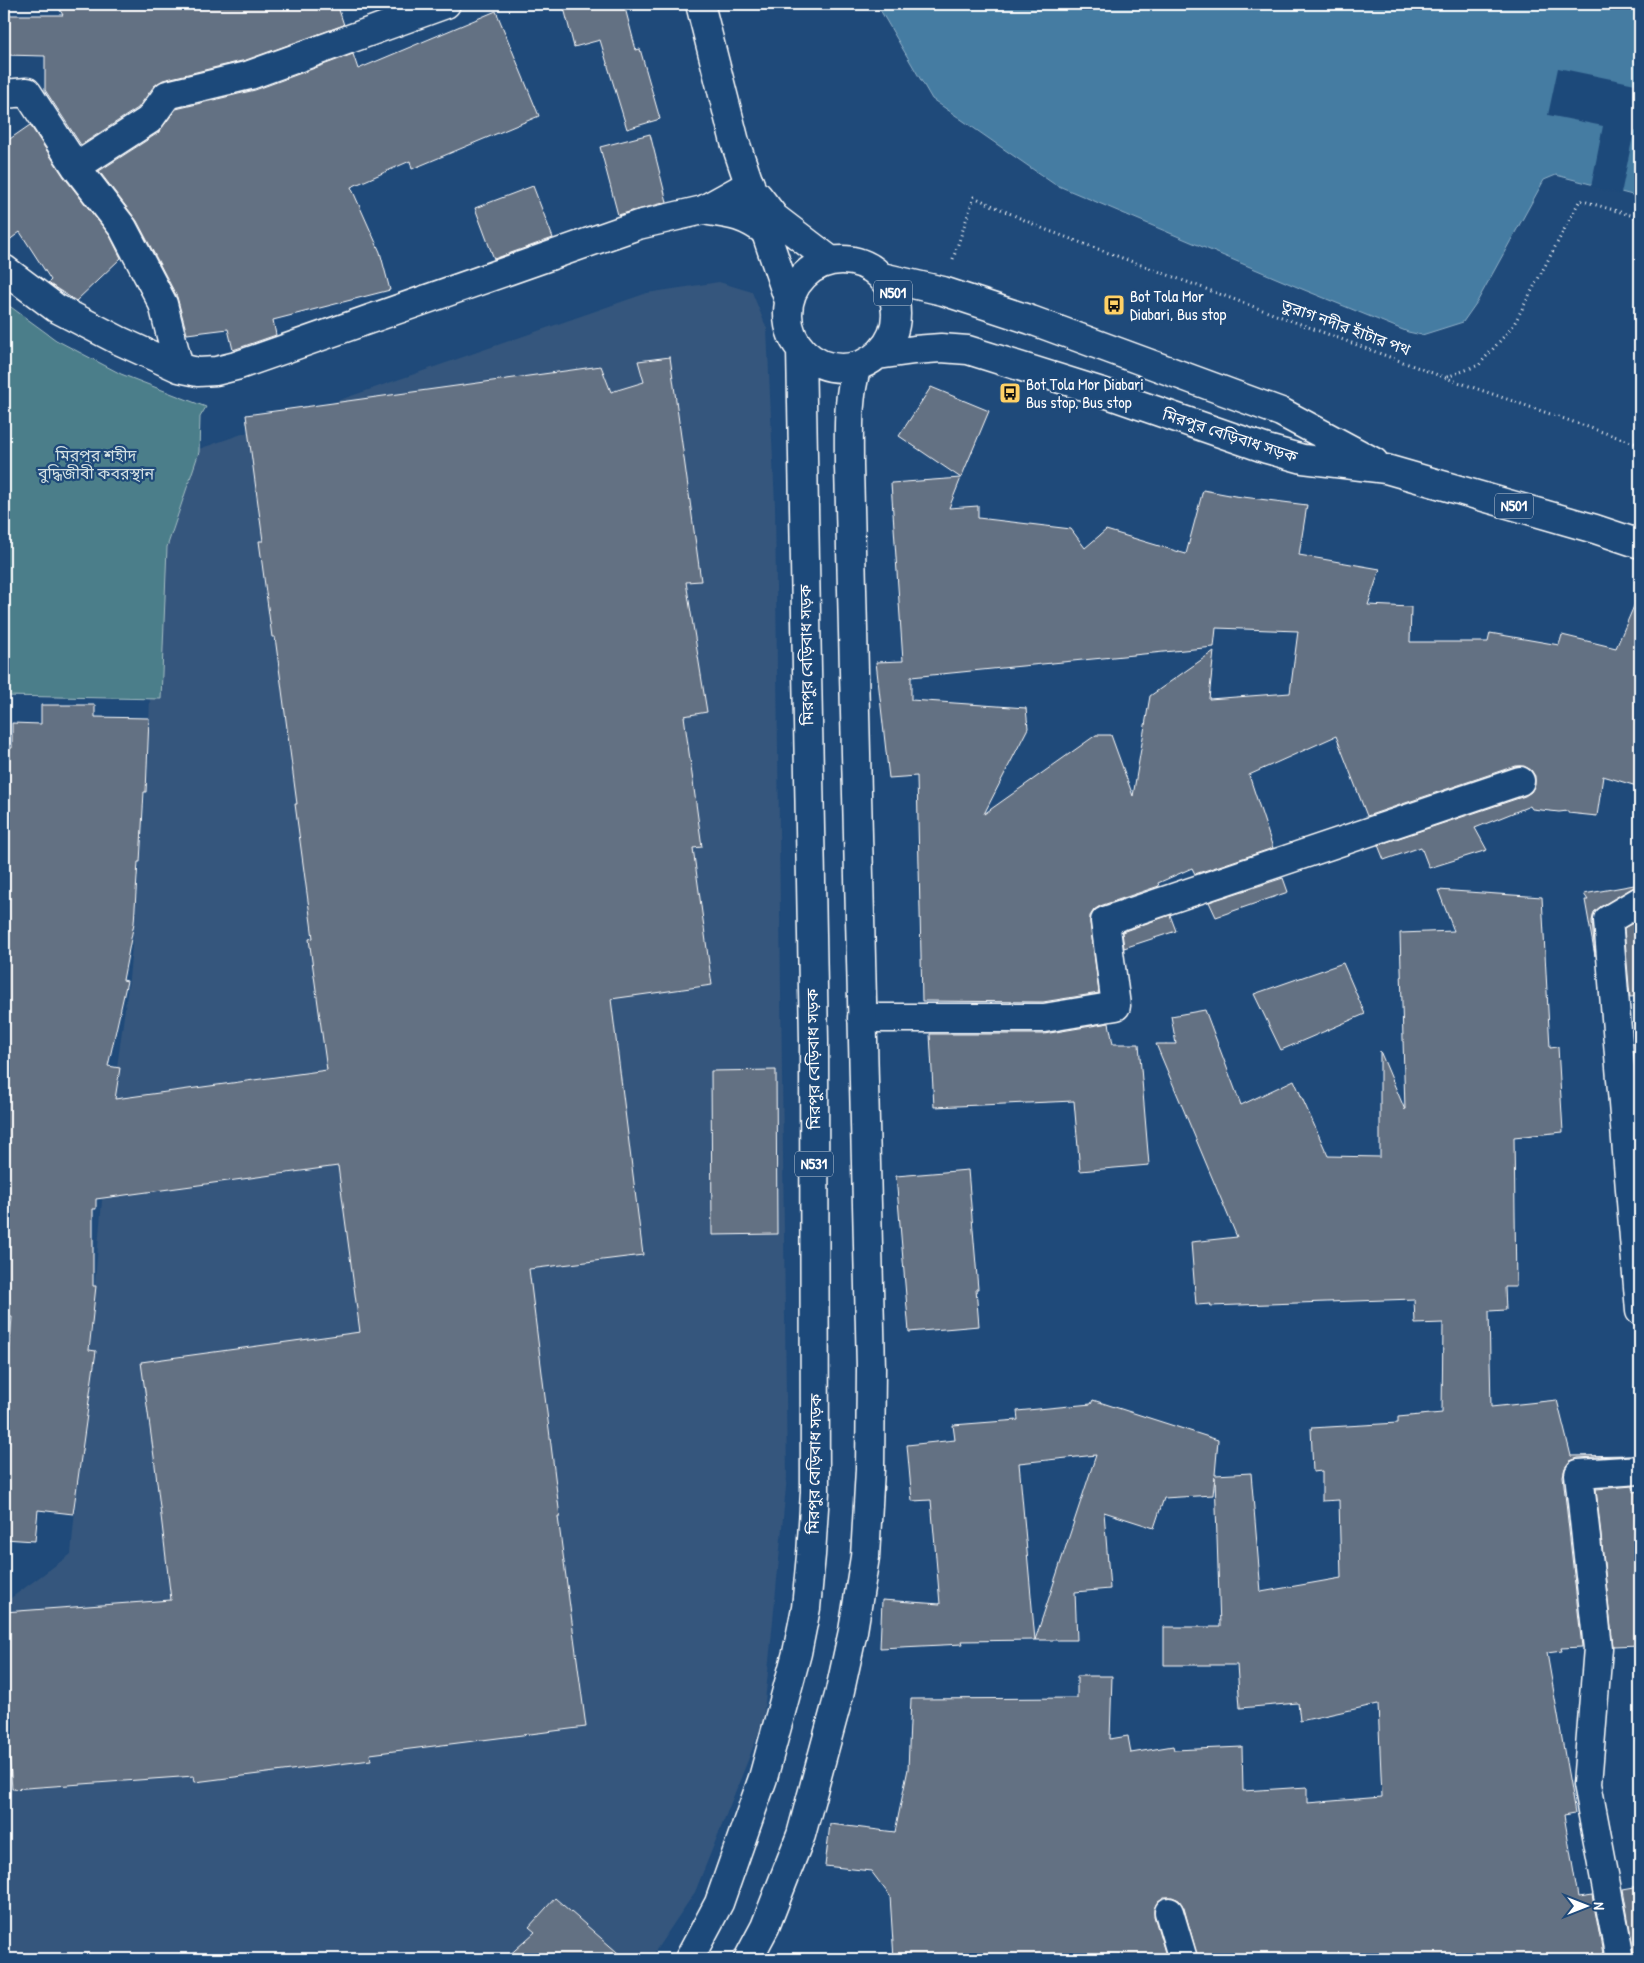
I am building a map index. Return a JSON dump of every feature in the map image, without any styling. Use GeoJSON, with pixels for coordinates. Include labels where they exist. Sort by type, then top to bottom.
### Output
{"type":"FeatureCollection","features":[{"type":"Feature","properties":{"kind":"main road"},"geometry":{"type":"LineString","coordinates":[[76,167],[149,120],[167,95],[250,75],[446,4]]}},
{"type":"Feature","properties":{"kind":"main road","name":"N501"},"geometry":{"type":"LineString","coordinates":[[700,4],[735,142],[789,300]]}},
{"type":"Feature","properties":{"kind":"main road"},"geometry":{"type":"LineString","coordinates":[[4,94],[27,92],[76,167],[123,228],[163,304],[179,368]]}},
{"type":"Feature","properties":{"kind":"main road"},"geometry":{"type":"LineString","coordinates":[[4,268],[56,308],[118,340],[179,368],[198,372],[216,371],[236,366],[638,225],[703,210],[750,184]]}},
{"type":"Feature","properties":{"kind":"main road","name":"N501"},"geometry":{"type":"LineString","coordinates":[[750,184],[775,218],[830,260]]}},
{"type":"Feature","properties":{"kind":"main road"},"geometry":{"type":"LineString","coordinates":[[703,210],[729,214],[751,221],[766,232]]}},
{"type":"Feature","properties":{"kind":"main road","name":"N501"},"geometry":{"type":"LineString","coordinates":[[850,259],[868,265],[882,277],[892,291],[897,308],[896,325],[889,341],[868,361],[845,369],[828,367],[813,360],[801,349],[792,334],[788,318],[789,300],[795,286],[804,274],[816,265],[830,260],[850,259]]}},
{"type":"Feature","properties":{"kind":"main road","name":"N501"},"geometry":{"type":"LineString","coordinates":[[882,277],[943,291],[1031,320],[1281,412],[1386,469]]}},
{"type":"Feature","properties":{"kind":"main road","name":"মিরপুর বেড়িবাধ সড়ক"},"geometry":{"type":"LineString","coordinates":[[868,361],[914,350],[941,348],[968,350],[1099,391],[1267,449],[1303,459],[1386,469],[1595,529],[1640,544]]}},
{"type":"Feature","properties":{"kind":"main road","name":"মিরপুর বেড়িবাধ সড়ক"},"geometry":{"type":"LineString","coordinates":[[689,1959],[719,1903],[763,1778],[797,1654],[806,1608],[812,1546],[815,1492],[814,1041],[801,349]]}},
{"type":"Feature","properties":{"kind":"main road"},"geometry":{"type":"LineString","coordinates":[[748,1959],[765,1926],[801,1835],[843,1677],[853,1631],[865,1557],[870,1468],[871,1369],[849,402],[851,384],[868,361]]}},
{"type":"Feature","properties":{"kind":"main road"},"geometry":{"type":"LineString","coordinates":[[862,1018],[1044,1018],[1116,1006],[1105,921],[1520,781]]}},
{"type":"Feature","properties":{"kind":"main road"},"geometry":{"type":"LineString","coordinates":[[1640,900],[1608,920],[1640,1310]]}},
{"type":"Feature","properties":{"kind":"main road"},"geometry":{"type":"LineString","coordinates":[[1620,1959],[1587,1784],[1598,1648],[1579,1474],[1640,1470]]}},
{"type":"Feature","properties":{"kind":"main road"},"geometry":{"type":"LineString","coordinates":[[1169,1912],[1183,1959]]}},
{"type":"Feature","properties":{"kind":"path","name":"তুরাগ নদীর হাঁটার পথ"},"geometry":{"type":"LineString","coordinates":[[943,291],[974,197],[1044,229],[1446,378],[1640,445]]}},
{"type":"Feature","properties":{"kind":"path"},"geometry":{"type":"LineString","coordinates":[[1446,378],[1479,365],[1513,326],[1580,200],[1640,218]]}},
{"type":"Feature","properties":{"kind":"shaded area"},"geometry":{"type":"Polygon","coordinates":[[[879,4],[1640,4],[1640,197],[1556,175],[1544,180],[1477,302],[1463,322],[1422,335],[1408,332],[1054,184],[932,99],[879,8],[879,4]]]}},
{"type":"Feature","properties":{"kind":"shaded area"},"geometry":{"type":"Polygon","coordinates":[[[719,282],[752,292],[767,329],[775,505],[787,1477],[763,1723],[695,1892],[650,1959],[4,1959],[4,1603],[71,1554],[108,1133],[129,979],[148,765],[153,587],[185,495],[186,459],[196,450],[647,293],[719,282]]]}},
{"type":"Feature","properties":{"kind":"green space","name":"মিরপুর শহীদ বুদ্ধিজীবী কবরস্থান"},"geometry":{"type":"Polygon","coordinates":[[[4,302],[56,340],[121,374],[206,407],[200,417],[199,452],[167,547],[161,699],[4,696],[4,302]]]}},
{"type":"Feature","properties":{"kind":"pier"},"geometry":{"type":"Polygon","coordinates":[[[1558,68],[1640,85],[1640,132],[1634,131],[1621,194],[1591,187],[1603,126],[1548,115],[1558,68]]]}},
{"type":"Feature","properties":{"kind":"building"},"geometry":{"type":"Polygon","coordinates":[[[56,4],[337,4],[344,25],[246,60],[163,80],[154,86],[138,108],[81,145],[45,90],[45,56],[4,55],[4,15],[63,15],[56,4]]]}},
{"type":"Feature","properties":{"kind":"building"},"geometry":{"type":"Polygon","coordinates":[[[563,4],[624,4],[636,50],[640,49],[660,119],[627,129],[600,40],[574,47],[563,4]]]}},
{"type":"Feature","properties":{"kind":"building"},"geometry":{"type":"Polygon","coordinates":[[[496,11],[539,116],[412,169],[410,161],[351,187],[380,252],[390,290],[273,320],[276,335],[233,350],[228,329],[187,334],[177,297],[137,221],[99,171],[158,133],[176,109],[255,90],[353,54],[358,69],[496,11]]]}},
{"type":"Feature","properties":{"kind":"building"},"geometry":{"type":"Polygon","coordinates":[[[30,125],[64,177],[110,236],[121,258],[76,301],[48,283],[51,280],[20,232],[4,244],[4,143],[30,125]]]}},
{"type":"Feature","properties":{"kind":"building"},"geometry":{"type":"Polygon","coordinates":[[[650,134],[667,202],[618,215],[600,147],[650,134]]]}},
{"type":"Feature","properties":{"kind":"building"},"geometry":{"type":"Polygon","coordinates":[[[533,186],[553,238],[494,259],[475,208],[533,186]]]}},
{"type":"Feature","properties":{"kind":"building"},"geometry":{"type":"Polygon","coordinates":[[[670,357],[701,581],[686,582],[707,712],[684,716],[702,847],[693,848],[712,985],[611,999],[643,1255],[529,1269],[560,1517],[558,1517],[586,1727],[370,1754],[371,1760],[195,1782],[194,1776],[12,1789],[4,1686],[4,1612],[171,1600],[141,1362],[360,1332],[338,1166],[96,1199],[96,1209],[93,1209],[93,1286],[96,1286],[89,1350],[96,1351],[73,1514],[38,1510],[35,1541],[4,1539],[4,1381],[7,1381],[12,1317],[4,1317],[4,748],[12,748],[12,723],[41,724],[41,705],[95,705],[95,717],[149,718],[146,792],[144,792],[134,923],[123,980],[127,981],[108,1066],[120,1068],[115,1099],[327,1070],[309,939],[313,938],[295,804],[297,804],[275,637],[272,637],[259,541],[263,541],[246,415],[601,366],[611,392],[644,382],[638,361],[670,357]]]}},
{"type":"Feature","properties":{"kind":"building"},"geometry":{"type":"Polygon","coordinates":[[[931,387],[989,411],[961,478],[899,436],[931,387]]]}},
{"type":"Feature","properties":{"kind":"building"},"geometry":{"type":"Polygon","coordinates":[[[961,478],[949,508],[978,506],[978,518],[1071,529],[1085,548],[1106,530],[1186,554],[1203,490],[1307,505],[1299,555],[1380,569],[1368,605],[1411,607],[1410,642],[1488,642],[1490,633],[1559,645],[1562,635],[1616,648],[1640,592],[1640,787],[1603,776],[1597,816],[1568,813],[1568,811],[1532,809],[1530,806],[1475,828],[1487,850],[1429,868],[1421,847],[1384,860],[1378,845],[1525,796],[1531,792],[1535,785],[1535,776],[1531,770],[1524,766],[1515,766],[1367,816],[1336,736],[1249,775],[1273,848],[1195,874],[1192,868],[1158,883],[1159,886],[1100,906],[1094,910],[1090,916],[1090,923],[1099,993],[1043,1002],[922,1001],[917,776],[889,778],[876,662],[903,661],[891,483],[961,478]],[[1216,628],[1214,647],[911,677],[911,700],[1026,708],[1028,728],[984,814],[1096,735],[1111,735],[1133,796],[1150,696],[1214,651],[1209,699],[1290,693],[1298,631],[1216,628]]]}},
{"type":"Feature","properties":{"kind":"building"},"geometry":{"type":"Polygon","coordinates":[[[1283,878],[1288,892],[1216,917],[1209,902],[1283,878]]]}},
{"type":"Feature","properties":{"kind":"building"},"geometry":{"type":"Polygon","coordinates":[[[1640,884],[1594,912],[1592,921],[1595,956],[1585,900],[1588,900],[1584,894],[1640,884]]]}},
{"type":"Feature","properties":{"kind":"building"},"geometry":{"type":"Polygon","coordinates":[[[1438,890],[1542,897],[1550,1048],[1558,1047],[1563,1132],[1514,1137],[1516,1287],[1505,1287],[1506,1310],[1489,1311],[1491,1407],[1557,1400],[1571,1456],[1632,1455],[1578,1458],[1570,1461],[1565,1468],[1563,1476],[1582,1647],[1561,1648],[1562,1651],[1547,1653],[1575,1813],[1564,1815],[1578,1897],[1592,1895],[1604,1959],[1198,1959],[1184,1908],[1179,1900],[1172,1897],[1164,1897],[1158,1901],[1154,1909],[1154,1916],[1167,1959],[894,1959],[890,1896],[871,1871],[825,1866],[830,1824],[895,1832],[908,1769],[911,1699],[1077,1698],[1077,1676],[1112,1676],[1110,1739],[1128,1736],[1131,1753],[1173,1746],[1174,1750],[1242,1747],[1243,1791],[1307,1787],[1307,1803],[1382,1797],[1378,1704],[1300,1721],[1298,1703],[1240,1708],[1237,1665],[1164,1665],[1164,1627],[1220,1627],[1215,1477],[1213,1495],[1164,1498],[1154,1528],[1104,1512],[1110,1589],[1075,1592],[1077,1640],[962,1641],[963,1644],[880,1648],[882,1600],[940,1604],[931,1500],[912,1501],[907,1445],[955,1440],[953,1425],[1018,1420],[1017,1411],[1091,1404],[1093,1400],[1218,1440],[1215,1475],[1251,1473],[1261,1592],[1341,1578],[1339,1500],[1322,1501],[1322,1471],[1313,1472],[1311,1428],[1398,1423],[1398,1417],[1442,1413],[1443,1323],[1415,1324],[1414,1299],[1196,1305],[1191,1242],[1237,1237],[1156,1044],[1176,1044],[1171,1016],[1205,1010],[1241,1105],[1294,1080],[1328,1156],[1380,1157],[1380,1051],[1405,1110],[1400,933],[1454,931],[1438,890]],[[1096,1455],[1019,1463],[1035,1640],[1096,1455]]]}},
{"type":"Feature","properties":{"kind":"building"},"geometry":{"type":"Polygon","coordinates":[[[1170,915],[1176,931],[1124,948],[1122,932],[1170,915]]]}},
{"type":"Feature","properties":{"kind":"building"},"geometry":{"type":"Polygon","coordinates":[[[1640,919],[1640,996],[1630,997],[1624,928],[1640,919]]]}},
{"type":"Feature","properties":{"kind":"building"},"geometry":{"type":"Polygon","coordinates":[[[1343,963],[1365,1014],[1281,1050],[1254,994],[1343,963]]]}},
{"type":"Feature","properties":{"kind":"building"},"geometry":{"type":"Polygon","coordinates":[[[1109,1023],[1113,1044],[1139,1044],[1149,1165],[1080,1171],[1074,1101],[934,1107],[930,1034],[1044,1034],[1109,1023]]]}},
{"type":"Feature","properties":{"kind":"building"},"geometry":{"type":"Polygon","coordinates":[[[776,1070],[777,1234],[712,1235],[711,1071],[776,1070]]]}},
{"type":"Feature","properties":{"kind":"building"},"geometry":{"type":"Polygon","coordinates":[[[968,1170],[978,1289],[976,1289],[979,1326],[909,1332],[896,1176],[968,1170]]]}},
{"type":"Feature","properties":{"kind":"building"},"geometry":{"type":"Polygon","coordinates":[[[1633,1486],[1633,1492],[1640,1491],[1640,1645],[1613,1646],[1596,1489],[1633,1486]]]}},
{"type":"Feature","properties":{"kind":"building"},"geometry":{"type":"Polygon","coordinates":[[[1640,1886],[1640,1959],[1635,1959],[1623,1889],[1640,1886]]]}},
{"type":"Feature","properties":{"kind":"building"},"geometry":{"type":"Polygon","coordinates":[[[555,1898],[625,1959],[505,1959],[535,1932],[529,1927],[555,1898]]]}},
{"type":"Feature","properties":{"kind":"place","name":"Bot Tola Mor Diabari, Bus stop"},"geometry":{"type":"Point","coordinates":[1114,305]}},
{"type":"Feature","properties":{"kind":"place","name":"Bot Tola Mor Diabari Bus stop, Bus stop"},"geometry":{"type":"Point","coordinates":[1010,393]}}]}
